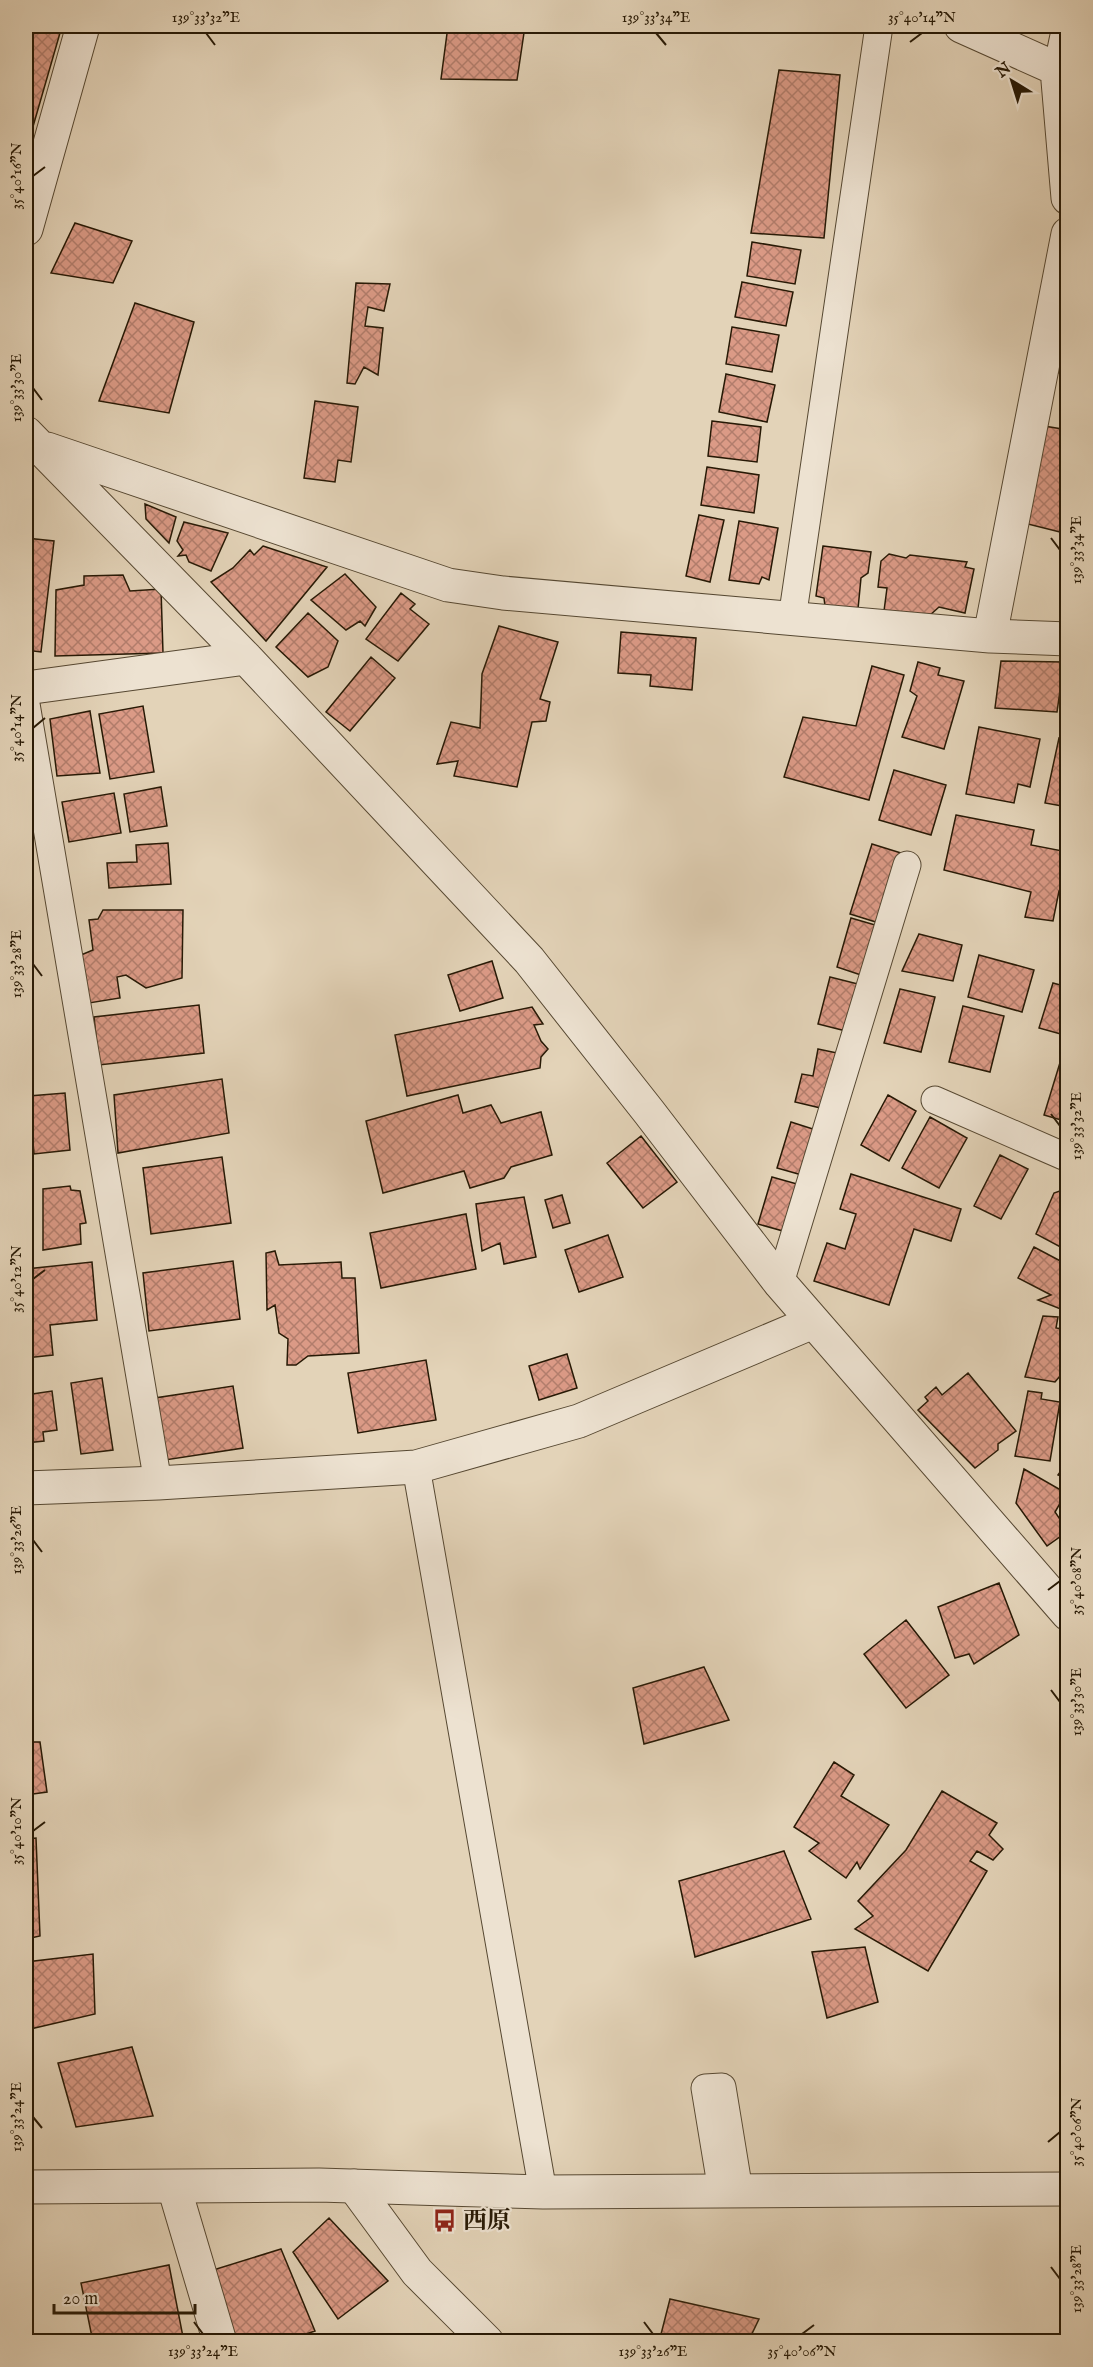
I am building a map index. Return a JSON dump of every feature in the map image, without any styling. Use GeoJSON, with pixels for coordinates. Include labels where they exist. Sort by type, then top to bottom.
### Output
{"type":"FeatureCollection","features":[{"type":"Feature","properties":{"kind":"street"},"geometry":{"type":"LineString","coordinates":[[26,229],[83,26]]}},
{"type":"Feature","properties":{"kind":"street"},"geometry":{"type":"LineString","coordinates":[[961,26],[1057,69],[1068,198]]}},
{"type":"Feature","properties":{"kind":"street"},"geometry":{"type":"LineString","coordinates":[[990,636],[1068,234]]}},
{"type":"Feature","properties":{"kind":"street"},"geometry":{"type":"LineString","coordinates":[[34,440],[448,585],[502,593],[792,619],[990,636],[1068,639]]}},
{"type":"Feature","properties":{"kind":"street"},"geometry":{"type":"LineString","coordinates":[[34,440],[246,658],[529,960],[657,1121],[780,1283],[1068,1614]]}},
{"type":"Feature","properties":{"kind":"street"},"geometry":{"type":"LineString","coordinates":[[26,688],[246,658]]}},
{"type":"Feature","properties":{"kind":"street"},"geometry":{"type":"LineString","coordinates":[[26,1488],[158,1483],[416,1467],[579,1421],[813,1322]]}},
{"type":"Feature","properties":{"kind":"street"},"geometry":{"type":"LineString","coordinates":[[354,2186],[417,2272],[484,2341]]}},
{"type":"Feature","properties":{"kind":"street"},"geometry":{"type":"LineString","coordinates":[[26,2187],[354,2186],[543,2192],[1068,2189]]}},
{"type":"Feature","properties":{"kind":"street"},"geometry":{"type":"LineString","coordinates":[[174,2187],[220,2342]]}},
{"type":"Feature","properties":{"kind":"lane"},"geometry":{"type":"LineString","coordinates":[[792,619],[879,26]]}},
{"type":"Feature","properties":{"kind":"lane"},"geometry":{"type":"LineString","coordinates":[[1057,69],[1066,26]]}},
{"type":"Feature","properties":{"kind":"lane"},"geometry":{"type":"LineString","coordinates":[[26,704],[158,1483]]}},
{"type":"Feature","properties":{"kind":"lane"},"geometry":{"type":"LineString","coordinates":[[780,1283],[907,865]]}},
{"type":"Feature","properties":{"kind":"lane"},"geometry":{"type":"LineString","coordinates":[[935,1100],[1068,1158]]}},
{"type":"Feature","properties":{"kind":"lane"},"geometry":{"type":"LineString","coordinates":[[416,1467],[543,2192]]}},
{"type":"Feature","properties":{"kind":"building"},"geometry":{"type":"Polygon","coordinates":[[[26,26],[62,26],[32,130],[26,128],[26,26]]]}},
{"type":"Feature","properties":{"kind":"building"},"geometry":{"type":"Polygon","coordinates":[[[448,26],[525,26],[517,80],[441,79],[448,26]]]}},
{"type":"Feature","properties":{"kind":"building"},"geometry":{"type":"Polygon","coordinates":[[[779,70],[840,75],[824,238],[751,233],[779,70]]]}},
{"type":"Feature","properties":{"kind":"building"},"geometry":{"type":"Polygon","coordinates":[[[75,223],[132,241],[113,283],[51,273],[75,223]]]}},
{"type":"Feature","properties":{"kind":"building"},"geometry":{"type":"Polygon","coordinates":[[[752,242],[801,250],[795,284],[747,276],[752,242]]]}},
{"type":"Feature","properties":{"kind":"building"},"geometry":{"type":"Polygon","coordinates":[[[742,282],[793,292],[786,326],[735,317],[742,282]]]}},
{"type":"Feature","properties":{"kind":"building"},"geometry":{"type":"Polygon","coordinates":[[[356,283],[390,284],[384,311],[368,307],[365,326],[383,328],[378,375],[364,367],[355,384],[347,383],[356,283]]]}},
{"type":"Feature","properties":{"kind":"building"},"geometry":{"type":"Polygon","coordinates":[[[135,303],[194,322],[169,413],[99,401],[135,303]]]}},
{"type":"Feature","properties":{"kind":"building"},"geometry":{"type":"Polygon","coordinates":[[[732,327],[779,335],[772,372],[726,364],[732,327]]]}},
{"type":"Feature","properties":{"kind":"building"},"geometry":{"type":"Polygon","coordinates":[[[1068,336],[1068,375],[1059,373],[1068,336]]]}},
{"type":"Feature","properties":{"kind":"building"},"geometry":{"type":"Polygon","coordinates":[[[726,374],[775,385],[767,422],[719,412],[726,374]]]}},
{"type":"Feature","properties":{"kind":"building"},"geometry":{"type":"Polygon","coordinates":[[[315,401],[358,407],[351,462],[338,460],[335,482],[304,478],[315,401]]]}},
{"type":"Feature","properties":{"kind":"building"},"geometry":{"type":"Polygon","coordinates":[[[712,421],[761,427],[757,462],[708,456],[712,421]]]}},
{"type":"Feature","properties":{"kind":"building"},"geometry":{"type":"Polygon","coordinates":[[[1044,426],[1068,430],[1068,534],[1012,520],[1044,426]]]}},
{"type":"Feature","properties":{"kind":"building"},"geometry":{"type":"Polygon","coordinates":[[[707,467],[759,475],[754,513],[701,505],[707,467]]]}},
{"type":"Feature","properties":{"kind":"building"},"geometry":{"type":"Polygon","coordinates":[[[145,504],[176,517],[169,543],[146,519],[145,504]]]}},
{"type":"Feature","properties":{"kind":"building"},"geometry":{"type":"Polygon","coordinates":[[[699,515],[724,520],[710,582],[686,576],[699,515]]]}},
{"type":"Feature","properties":{"kind":"building"},"geometry":{"type":"Polygon","coordinates":[[[739,521],[778,528],[769,580],[762,577],[759,584],[729,580],[739,521]]]}},
{"type":"Feature","properties":{"kind":"building"},"geometry":{"type":"Polygon","coordinates":[[[184,522],[228,533],[211,571],[189,562],[186,555],[178,556],[183,550],[177,541],[184,522]]]}},
{"type":"Feature","properties":{"kind":"building"},"geometry":{"type":"Polygon","coordinates":[[[26,538],[54,541],[41,652],[26,650],[26,538]]]}},
{"type":"Feature","properties":{"kind":"building"},"geometry":{"type":"Polygon","coordinates":[[[263,546],[327,567],[266,641],[211,582],[233,568],[250,550],[254,555],[263,546]]]}},
{"type":"Feature","properties":{"kind":"building"},"geometry":{"type":"Polygon","coordinates":[[[823,546],[871,552],[868,573],[861,578],[858,609],[825,606],[824,598],[816,596],[823,546]]]}},
{"type":"Feature","properties":{"kind":"building"},"geometry":{"type":"Polygon","coordinates":[[[889,554],[906,558],[910,555],[967,562],[965,567],[974,569],[965,613],[939,607],[929,616],[884,611],[887,588],[878,587],[881,561],[889,554]]]}},
{"type":"Feature","properties":{"kind":"building"},"geometry":{"type":"Polygon","coordinates":[[[345,574],[376,607],[365,626],[360,621],[346,630],[311,600],[345,574]]]}},
{"type":"Feature","properties":{"kind":"building"},"geometry":{"type":"Polygon","coordinates":[[[123,575],[130,591],[161,589],[163,653],[55,656],[56,590],[84,585],[84,576],[123,575]]]}},
{"type":"Feature","properties":{"kind":"building"},"geometry":{"type":"Polygon","coordinates":[[[401,593],[415,604],[410,609],[429,624],[398,661],[366,639],[401,593]]]}},
{"type":"Feature","properties":{"kind":"building"},"geometry":{"type":"Polygon","coordinates":[[[308,613],[338,641],[328,667],[308,677],[276,647],[308,613]]]}},
{"type":"Feature","properties":{"kind":"building"},"geometry":{"type":"Polygon","coordinates":[[[499,626],[558,642],[540,699],[550,702],[546,721],[532,722],[517,787],[454,776],[458,761],[437,764],[451,722],[480,728],[482,674],[499,626]]]}},
{"type":"Feature","properties":{"kind":"building"},"geometry":{"type":"Polygon","coordinates":[[[621,632],[696,638],[692,690],[650,686],[651,675],[618,673],[621,632]]]}},
{"type":"Feature","properties":{"kind":"building"},"geometry":{"type":"Polygon","coordinates":[[[371,657],[395,678],[350,731],[326,712],[371,657]]]}},
{"type":"Feature","properties":{"kind":"building"},"geometry":{"type":"Polygon","coordinates":[[[1001,661],[1064,662],[1057,712],[995,708],[1001,661]]]}},
{"type":"Feature","properties":{"kind":"building"},"geometry":{"type":"Polygon","coordinates":[[[918,662],[940,668],[938,675],[964,681],[944,749],[902,737],[917,696],[910,691],[918,662]]]}},
{"type":"Feature","properties":{"kind":"building"},"geometry":{"type":"Polygon","coordinates":[[[872,666],[904,675],[869,800],[784,777],[803,717],[856,726],[872,666]]]}},
{"type":"Feature","properties":{"kind":"building"},"geometry":{"type":"Polygon","coordinates":[[[143,706],[154,772],[110,779],[99,714],[143,706]]]}},
{"type":"Feature","properties":{"kind":"building"},"geometry":{"type":"Polygon","coordinates":[[[90,711],[100,773],[57,776],[50,719],[90,711]]]}},
{"type":"Feature","properties":{"kind":"building"},"geometry":{"type":"Polygon","coordinates":[[[979,727],[1040,739],[1030,787],[1018,784],[1014,803],[966,794],[979,727]]]}},
{"type":"Feature","properties":{"kind":"building"},"geometry":{"type":"Polygon","coordinates":[[[1059,738],[1068,740],[1068,807],[1045,803],[1059,738]]]}},
{"type":"Feature","properties":{"kind":"building"},"geometry":{"type":"Polygon","coordinates":[[[894,770],[946,785],[931,835],[879,820],[894,770]]]}},
{"type":"Feature","properties":{"kind":"building"},"geometry":{"type":"Polygon","coordinates":[[[161,787],[167,826],[130,832],[124,794],[161,787]]]}},
{"type":"Feature","properties":{"kind":"building"},"geometry":{"type":"Polygon","coordinates":[[[114,793],[121,833],[69,842],[62,802],[114,793]]]}},
{"type":"Feature","properties":{"kind":"building"},"geometry":{"type":"Polygon","coordinates":[[[956,815],[1034,830],[1031,845],[1068,852],[1068,886],[1059,891],[1053,921],[1025,917],[1031,892],[944,870],[956,815]]]}},
{"type":"Feature","properties":{"kind":"building"},"geometry":{"type":"Polygon","coordinates":[[[168,843],[171,884],[109,888],[107,863],[137,862],[136,845],[168,843]]]}},
{"type":"Feature","properties":{"kind":"building"},"geometry":{"type":"Polygon","coordinates":[[[872,844],[901,853],[879,923],[850,914],[872,844]]]}},
{"type":"Feature","properties":{"kind":"building"},"geometry":{"type":"Polygon","coordinates":[[[103,910],[183,910],[182,978],[146,988],[126,975],[117,977],[120,998],[89,1003],[81,955],[93,950],[89,920],[98,919],[103,910]]]}},
{"type":"Feature","properties":{"kind":"building"},"geometry":{"type":"Polygon","coordinates":[[[851,918],[882,927],[867,977],[837,967],[851,918]]]}},
{"type":"Feature","properties":{"kind":"building"},"geometry":{"type":"Polygon","coordinates":[[[919,934],[962,945],[953,981],[902,971],[919,934]]]}},
{"type":"Feature","properties":{"kind":"building"},"geometry":{"type":"Polygon","coordinates":[[[979,955],[1034,970],[1022,1012],[968,997],[979,955]]]}},
{"type":"Feature","properties":{"kind":"building"},"geometry":{"type":"Polygon","coordinates":[[[492,961],[503,998],[460,1011],[448,975],[492,961]]]}},
{"type":"Feature","properties":{"kind":"building"},"geometry":{"type":"Polygon","coordinates":[[[830,977],[862,985],[850,1032],[818,1024],[830,977]]]}},
{"type":"Feature","properties":{"kind":"building"},"geometry":{"type":"Polygon","coordinates":[[[1053,983],[1068,987],[1068,1036],[1039,1028],[1053,983]]]}},
{"type":"Feature","properties":{"kind":"building"},"geometry":{"type":"Polygon","coordinates":[[[900,989],[935,997],[921,1052],[884,1043],[900,989]]]}},
{"type":"Feature","properties":{"kind":"building"},"geometry":{"type":"Polygon","coordinates":[[[199,1005],[204,1053],[99,1065],[94,1017],[199,1005]]]}},
{"type":"Feature","properties":{"kind":"building"},"geometry":{"type":"Polygon","coordinates":[[[963,1006],[1004,1016],[990,1072],[949,1062],[963,1006]]]}},
{"type":"Feature","properties":{"kind":"building"},"geometry":{"type":"Polygon","coordinates":[[[532,1007],[543,1024],[534,1025],[541,1041],[548,1049],[541,1057],[540,1068],[407,1096],[395,1035],[532,1007]]]}},
{"type":"Feature","properties":{"kind":"building"},"geometry":{"type":"Polygon","coordinates":[[[1066,1043],[1068,1043],[1068,1122],[1044,1115],[1066,1043]]]}},
{"type":"Feature","properties":{"kind":"building"},"geometry":{"type":"Polygon","coordinates":[[[818,1049],[842,1054],[825,1109],[795,1102],[802,1074],[813,1076],[818,1049]]]}},
{"type":"Feature","properties":{"kind":"building"},"geometry":{"type":"Polygon","coordinates":[[[26,1054],[31,1055],[31,1077],[26,1077],[26,1054]]]}},
{"type":"Feature","properties":{"kind":"building"},"geometry":{"type":"Polygon","coordinates":[[[222,1079],[229,1133],[118,1153],[114,1095],[222,1079]]]}},
{"type":"Feature","properties":{"kind":"building"},"geometry":{"type":"Polygon","coordinates":[[[65,1093],[70,1150],[34,1154],[29,1096],[65,1093]]]}},
{"type":"Feature","properties":{"kind":"building"},"geometry":{"type":"Polygon","coordinates":[[[458,1095],[463,1113],[491,1105],[501,1123],[541,1112],[552,1155],[511,1167],[504,1178],[470,1188],[464,1171],[383,1193],[366,1121],[458,1095]]]}},
{"type":"Feature","properties":{"kind":"building"},"geometry":{"type":"Polygon","coordinates":[[[888,1095],[916,1111],[889,1161],[861,1145],[888,1095]]]}},
{"type":"Feature","properties":{"kind":"building"},"geometry":{"type":"Polygon","coordinates":[[[930,1117],[967,1138],[939,1188],[902,1168],[930,1117]]]}},
{"type":"Feature","properties":{"kind":"building"},"geometry":{"type":"Polygon","coordinates":[[[791,1122],[816,1130],[802,1175],[777,1168],[791,1122]]]}},
{"type":"Feature","properties":{"kind":"building"},"geometry":{"type":"Polygon","coordinates":[[[641,1136],[677,1182],[643,1208],[607,1163],[641,1136]]]}},
{"type":"Feature","properties":{"kind":"building"},"geometry":{"type":"Polygon","coordinates":[[[1000,1155],[1028,1169],[1001,1219],[974,1206],[1000,1155]]]}},
{"type":"Feature","properties":{"kind":"building"},"geometry":{"type":"Polygon","coordinates":[[[222,1157],[231,1223],[151,1234],[143,1168],[222,1157]]]}},
{"type":"Feature","properties":{"kind":"building"},"geometry":{"type":"Polygon","coordinates":[[[851,1174],[961,1209],[951,1241],[914,1229],[889,1305],[814,1281],[827,1243],[845,1249],[856,1214],[840,1209],[851,1174]]]}},
{"type":"Feature","properties":{"kind":"building"},"geometry":{"type":"Polygon","coordinates":[[[772,1177],[797,1184],[783,1231],[758,1224],[772,1177]]]}},
{"type":"Feature","properties":{"kind":"building"},"geometry":{"type":"Polygon","coordinates":[[[70,1186],[71,1190],[80,1191],[86,1223],[80,1224],[81,1244],[43,1250],[43,1189],[70,1186]]]}},
{"type":"Feature","properties":{"kind":"building"},"geometry":{"type":"Polygon","coordinates":[[[1068,1188],[1068,1251],[1036,1234],[1054,1193],[1068,1188]]]}},
{"type":"Feature","properties":{"kind":"building"},"geometry":{"type":"Polygon","coordinates":[[[562,1195],[570,1223],[553,1228],[545,1200],[562,1195]]]}},
{"type":"Feature","properties":{"kind":"building"},"geometry":{"type":"Polygon","coordinates":[[[524,1197],[536,1257],[504,1264],[500,1243],[482,1251],[476,1204],[524,1197]]]}},
{"type":"Feature","properties":{"kind":"building"},"geometry":{"type":"Polygon","coordinates":[[[466,1214],[476,1269],[381,1288],[370,1233],[466,1214]]]}},
{"type":"Feature","properties":{"kind":"building"},"geometry":{"type":"Polygon","coordinates":[[[608,1235],[623,1277],[579,1292],[565,1250],[608,1235]]]}},
{"type":"Feature","properties":{"kind":"building"},"geometry":{"type":"Polygon","coordinates":[[[1034,1247],[1068,1265],[1068,1312],[1038,1300],[1051,1295],[1018,1278],[1034,1247]]]}},
{"type":"Feature","properties":{"kind":"building"},"geometry":{"type":"Polygon","coordinates":[[[275,1251],[279,1265],[341,1262],[342,1278],[355,1278],[359,1353],[308,1356],[296,1365],[287,1365],[288,1339],[279,1333],[275,1305],[267,1310],[266,1253],[275,1251]]]}},
{"type":"Feature","properties":{"kind":"building"},"geometry":{"type":"Polygon","coordinates":[[[233,1261],[240,1319],[149,1331],[143,1273],[233,1261]]]}},
{"type":"Feature","properties":{"kind":"building"},"geometry":{"type":"Polygon","coordinates":[[[92,1262],[97,1320],[50,1325],[53,1355],[26,1358],[26,1269],[92,1262]]]}},
{"type":"Feature","properties":{"kind":"building"},"geometry":{"type":"Polygon","coordinates":[[[1043,1316],[1058,1317],[1056,1328],[1068,1330],[1066,1369],[1055,1382],[1025,1377],[1043,1316]]]}},
{"type":"Feature","properties":{"kind":"building"},"geometry":{"type":"Polygon","coordinates":[[[567,1354],[577,1388],[539,1400],[529,1366],[567,1354]]]}},
{"type":"Feature","properties":{"kind":"building"},"geometry":{"type":"Polygon","coordinates":[[[426,1360],[436,1420],[358,1433],[348,1373],[426,1360]]]}},
{"type":"Feature","properties":{"kind":"building"},"geometry":{"type":"Polygon","coordinates":[[[968,1373],[1016,1431],[998,1444],[998,1450],[975,1468],[918,1410],[928,1401],[925,1397],[936,1387],[942,1395],[968,1373]]]}},
{"type":"Feature","properties":{"kind":"building"},"geometry":{"type":"Polygon","coordinates":[[[102,1378],[113,1450],[81,1454],[71,1383],[102,1378]]]}},
{"type":"Feature","properties":{"kind":"building"},"geometry":{"type":"Polygon","coordinates":[[[233,1386],[243,1448],[165,1460],[155,1398],[233,1386]]]}},
{"type":"Feature","properties":{"kind":"building"},"geometry":{"type":"Polygon","coordinates":[[[52,1391],[57,1430],[43,1432],[44,1441],[26,1443],[26,1395],[52,1391]]]}},
{"type":"Feature","properties":{"kind":"building"},"geometry":{"type":"Polygon","coordinates":[[[1028,1391],[1042,1393],[1041,1399],[1060,1402],[1050,1461],[1015,1456],[1028,1391]]]}},
{"type":"Feature","properties":{"kind":"building"},"geometry":{"type":"Polygon","coordinates":[[[1068,1461],[1068,1479],[1058,1475],[1068,1461]]]}},
{"type":"Feature","properties":{"kind":"building"},"geometry":{"type":"Polygon","coordinates":[[[1024,1469],[1066,1493],[1055,1512],[1068,1531],[1047,1546],[1016,1503],[1024,1469]]]}},
{"type":"Feature","properties":{"kind":"building"},"geometry":{"type":"Polygon","coordinates":[[[999,1583],[1019,1635],[974,1664],[969,1654],[955,1658],[938,1607],[999,1583]]]}},
{"type":"Feature","properties":{"kind":"building"},"geometry":{"type":"Polygon","coordinates":[[[906,1620],[949,1675],[906,1708],[864,1654],[906,1620]]]}},
{"type":"Feature","properties":{"kind":"building"},"geometry":{"type":"Polygon","coordinates":[[[704,1667],[729,1720],[644,1744],[633,1688],[704,1667]]]}},
{"type":"Feature","properties":{"kind":"building"},"geometry":{"type":"Polygon","coordinates":[[[26,1686],[33,1742],[40,1742],[47,1792],[26,1795],[26,1686]]]}},
{"type":"Feature","properties":{"kind":"building"},"geometry":{"type":"Polygon","coordinates":[[[834,1762],[854,1775],[841,1796],[889,1825],[860,1869],[857,1862],[846,1878],[809,1851],[819,1843],[794,1827],[834,1762]]]}},
{"type":"Feature","properties":{"kind":"building"},"geometry":{"type":"Polygon","coordinates":[[[942,1791],[997,1823],[989,1835],[1003,1849],[993,1860],[977,1851],[970,1861],[987,1871],[928,1971],[855,1929],[873,1916],[858,1901],[906,1850],[942,1791]]]}},
{"type":"Feature","properties":{"kind":"building"},"geometry":{"type":"Polygon","coordinates":[[[36,1838],[40,1936],[26,1939],[26,1839],[36,1838]]]}},
{"type":"Feature","properties":{"kind":"building"},"geometry":{"type":"Polygon","coordinates":[[[784,1851],[811,1919],[695,1957],[679,1881],[784,1851]]]}},
{"type":"Feature","properties":{"kind":"building"},"geometry":{"type":"Polygon","coordinates":[[[865,1947],[878,2002],[827,2018],[812,1952],[865,1947]]]}},
{"type":"Feature","properties":{"kind":"building"},"geometry":{"type":"Polygon","coordinates":[[[93,1954],[95,2014],[26,2030],[26,1962],[93,1954]]]}},
{"type":"Feature","properties":{"kind":"building"},"geometry":{"type":"Polygon","coordinates":[[[132,2047],[153,2116],[76,2127],[58,2063],[132,2047]]]}},
{"type":"Feature","properties":{"kind":"building"},"geometry":{"type":"Polygon","coordinates":[[[329,2218],[388,2281],[338,2319],[293,2252],[329,2218]]]}},
{"type":"Feature","properties":{"kind":"building"},"geometry":{"type":"Polygon","coordinates":[[[281,2249],[315,2331],[282,2342],[235,2342],[210,2271],[281,2249]]]}},
{"type":"Feature","properties":{"kind":"building"},"geometry":{"type":"Polygon","coordinates":[[[169,2265],[184,2342],[93,2342],[81,2283],[169,2265]]]}},
{"type":"Feature","properties":{"kind":"building"},"geometry":{"type":"Polygon","coordinates":[[[670,2299],[759,2319],[748,2342],[659,2342],[670,2299]]]}},
{"type":"Feature","properties":{"kind":"place","name":"西原"},"geometry":{"type":"Point","coordinates":[445,2220]}}]}
